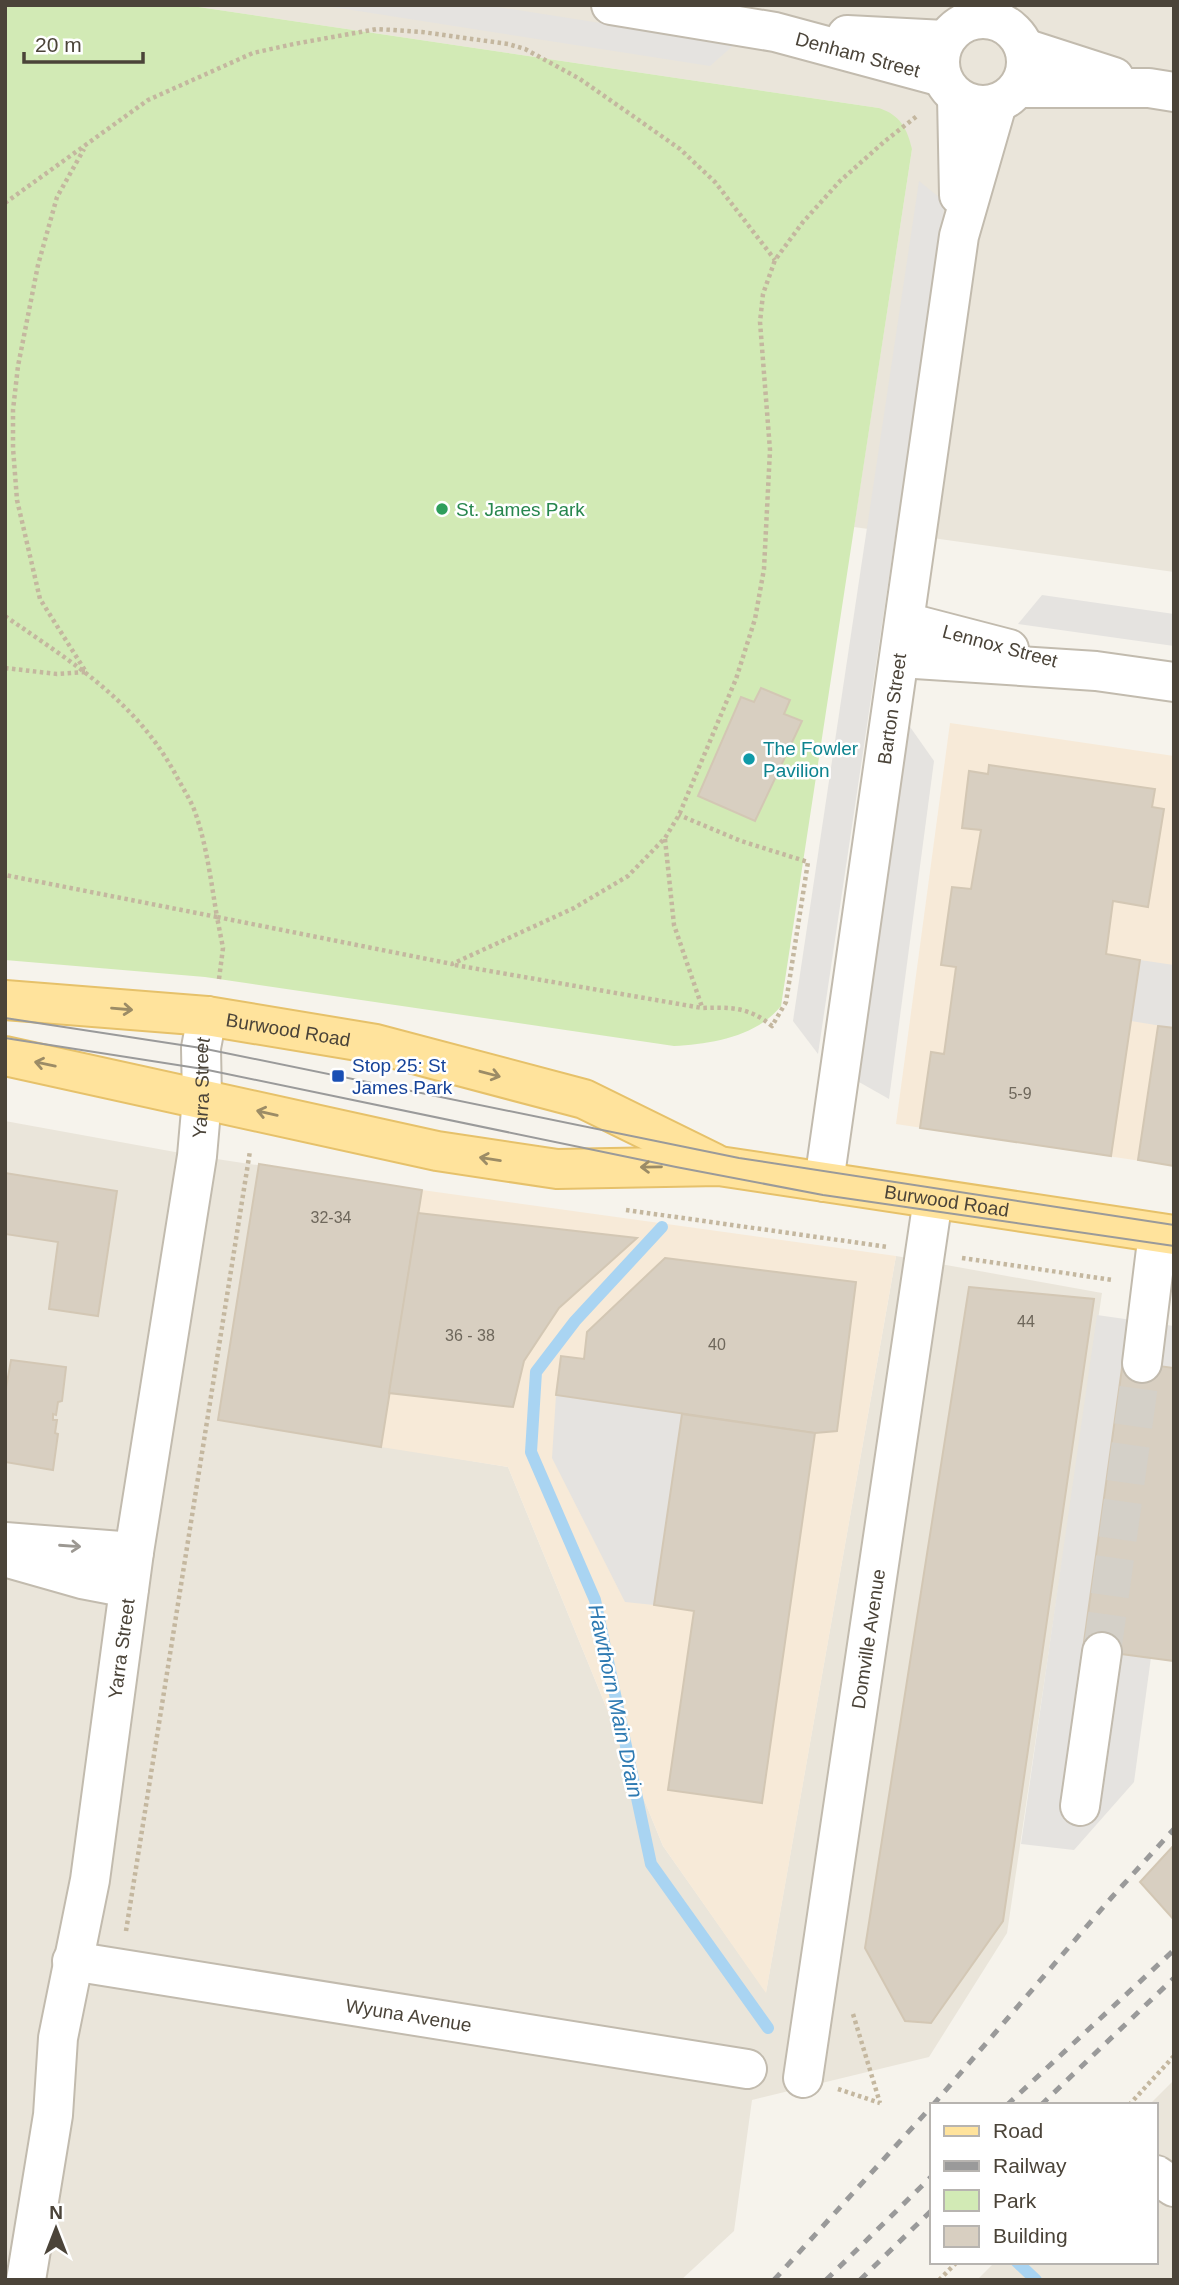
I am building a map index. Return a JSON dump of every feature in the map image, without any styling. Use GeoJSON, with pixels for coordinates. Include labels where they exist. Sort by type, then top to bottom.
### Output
{"type":"FeatureCollection","features":[{"type":"Feature","properties":{"kind":"main road","name":"Burwood Road"},"geometry":{"type":"LineString","coordinates":[[5,1000],[213,1001],[584,1099],[719,1166]]}},
{"type":"Feature","properties":{"kind":"main road","name":"Burwood Road"},"geometry":{"type":"LineString","coordinates":[[5,1056],[437,1151],[557,1169],[719,1166],[1166,1234]]}},
{"type":"Feature","properties":{"kind":"street","name":"Denham Street"},"geometry":{"type":"LineString","coordinates":[[611,5],[775,32],[949,87]]}},
{"type":"Feature","properties":{"kind":"street"},"geometry":{"type":"LineString","coordinates":[[987,19],[1014,27],[1161,90],[1008,96],[983,106],[969,104],[949,87],[939,65],[940,51],[960,22],[987,19]]}},
{"type":"Feature","properties":{"kind":"street","name":"Denham Street"},"geometry":{"type":"LineString","coordinates":[[775,32],[960,22]]}},
{"type":"Feature","properties":{"kind":"street"},"geometry":{"type":"LineString","coordinates":[[1008,96],[1024,76],[1027,62],[1014,27]]}},
{"type":"Feature","properties":{"kind":"street","name":"Barton Street"},"geometry":{"type":"LineString","coordinates":[[949,87],[960,236]]}},
{"type":"Feature","properties":{"kind":"street","name":"Barton Street"},"geometry":{"type":"LineString","coordinates":[[824,1182],[960,236],[1008,96]]}},
{"type":"Feature","properties":{"kind":"street","name":"Lennox Street"},"geometry":{"type":"LineString","coordinates":[[902,640],[1174,682]]}},
{"type":"Feature","properties":{"kind":"street","name":"Yarra Street"},"geometry":{"type":"LineString","coordinates":[[26,2280],[53,2115],[58,2038],[90,1880],[131,1570],[198,1143],[202,1099],[201,1048],[213,1001]]}},
{"type":"Feature","properties":{"kind":"street","name":"Domville Avenue"},"geometry":{"type":"LineString","coordinates":[[803,2078],[933,1199]]}},
{"type":"Feature","properties":{"kind":"street"},"geometry":{"type":"LineString","coordinates":[[1142,1363],[1152,1286],[1166,1234]]}},
{"type":"Feature","properties":{"kind":"street"},"geometry":{"type":"LineString","coordinates":[[5,1542],[131,1570]]}},
{"type":"Feature","properties":{"kind":"street"},"geometry":{"type":"LineString","coordinates":[[5,1558],[82,1579],[131,1570]]}},
{"type":"Feature","properties":{"kind":"street"},"geometry":{"type":"LineString","coordinates":[[1080,1806],[1102,1652]]}},
{"type":"Feature","properties":{"kind":"street","name":"Wyuna Avenue"},"geometry":{"type":"LineString","coordinates":[[72,1961],[747,2069]]}},
{"type":"Feature","properties":{"kind":"street"},"geometry":{"type":"LineString","coordinates":[[1158,2176],[1174,2187]]}},
{"type":"Feature","properties":{"kind":"path"},"geometry":{"type":"LineString","coordinates":[[5,203],[85,148],[148,100],[253,53],[377,29],[422,32],[508,44],[580,79],[680,149],[715,182],[775,260]]}},
{"type":"Feature","properties":{"kind":"path"},"geometry":{"type":"LineString","coordinates":[[452,964],[574,908],[628,876],[665,838],[679,815],[736,679],[755,619],[762,581],[768,525],[770,450],[760,323],[763,294],[775,260],[803,222],[840,181],[914,118]]}},
{"type":"Feature","properties":{"kind":"path"},"geometry":{"type":"LineString","coordinates":[[85,148],[57,197],[38,265],[18,366],[13,410],[13,448],[17,500],[40,599],[86,672]]}},
{"type":"Feature","properties":{"kind":"path"},"geometry":{"type":"LineString","coordinates":[[5,615],[86,672],[124,704],[150,733],[172,767],[194,809],[206,851],[223,948],[213,1001]]}},
{"type":"Feature","properties":{"kind":"path"},"geometry":{"type":"LineString","coordinates":[[5,668],[57,674],[86,672]]}},
{"type":"Feature","properties":{"kind":"path"},"geometry":{"type":"LineString","coordinates":[[5,875],[452,964],[702,1008],[743,1010],[758,1014],[772,1026],[786,1002],[808,863],[741,842],[679,815]]}},
{"type":"Feature","properties":{"kind":"path"},"geometry":{"type":"LineString","coordinates":[[665,838],[674,925],[702,1008]]}},
{"type":"Feature","properties":{"kind":"path"},"geometry":{"type":"LineString","coordinates":[[124,1969],[129,1912],[250,1151],[198,1143]]}},
{"type":"Feature","properties":{"kind":"path"},"geometry":{"type":"LineString","coordinates":[[614,1209],[1152,1286]]}},
{"type":"Feature","properties":{"kind":"path"},"geometry":{"type":"LineString","coordinates":[[1131,2103],[1174,2056]]}},
{"type":"Feature","properties":{"kind":"path"},"geometry":{"type":"LineString","coordinates":[[939,2280],[955,2264]]}},
{"type":"Feature","properties":{"kind":"shaded area"},"geometry":{"type":"Polygon","coordinates":[[[185,5],[1174,5],[1174,572],[854,527],[912,149],[879,108],[185,5]]]}},
{"type":"Feature","properties":{"kind":"shaded area"},"geometry":{"type":"Polygon","coordinates":[[[320,5],[485,5],[735,44],[710,66],[320,5]]]}},
{"type":"Feature","properties":{"kind":"shaded area"},"geometry":{"type":"Polygon","coordinates":[[[919,181],[945,202],[818,1054],[793,1021],[919,181]]]}},
{"type":"Feature","properties":{"kind":"shaded area"},"geometry":{"type":"Polygon","coordinates":[[[1042,595],[1174,614],[1174,646],[1018,624],[1042,595]]]}},
{"type":"Feature","properties":{"kind":"shaded area"},"geometry":{"type":"Polygon","coordinates":[[[950,723],[1174,756],[1174,1166],[896,1124],[950,723]]]}},
{"type":"Feature","properties":{"kind":"shaded area"},"geometry":{"type":"Polygon","coordinates":[[[908,724],[934,761],[889,1099],[859,1082],[908,724]]]}},
{"type":"Feature","properties":{"kind":"shaded area"},"geometry":{"type":"Polygon","coordinates":[[[1140,960],[1174,965],[1174,1028],[1131,1021],[1140,960]]]}},
{"type":"Feature","properties":{"kind":"shaded area"},"geometry":{"type":"Polygon","coordinates":[[[5,1121],[197,1156],[422,1190],[381,1446],[508,1467],[663,1846],[766,1992],[896,1256],[1102,1293],[1007,1933],[929,2057],[752,2100],[734,2231],[681,2280],[5,2280],[5,1121]]]}},
{"type":"Feature","properties":{"kind":"shaded area"},"geometry":{"type":"Polygon","coordinates":[[[422,1190],[896,1256],[766,1993],[663,1846],[508,1467],[381,1447],[422,1190]]]}},
{"type":"Feature","properties":{"kind":"shaded area"},"geometry":{"type":"Polygon","coordinates":[[[1097,1315],[1174,1326],[1174,1489],[1134,1782],[1074,1850],[1021,1844],[1097,1315]]]}},
{"type":"Feature","properties":{"kind":"shaded area"},"geometry":{"type":"Polygon","coordinates":[[[556,1395],[682,1414],[654,1605],[625,1602],[552,1458],[556,1395]]]}},
{"type":"Feature","properties":{"kind":"shaded area"},"geometry":{"type":"Polygon","coordinates":[[[1174,2080],[1174,2280],[977,2280],[993,2264],[1158,2264],[1158,2103],[1151,2103],[1174,2080]]]}},
{"type":"Feature","properties":{"kind":"green space","name":"St. James Park"},"geometry":{"type":"Polygon","coordinates":[[[5,5],[185,5],[879,108],[902,123],[912,149],[781,1006],[771,1017],[732,1037],[674,1046],[205,977],[5,960],[5,5]]]}},
{"type":"Feature","properties":{"kind":"building","name":"The Fowler Pavilion"},"geometry":{"type":"Polygon","coordinates":[[[761,688],[790,700],[784,714],[802,721],[755,821],[698,796],[741,697],[754,702],[761,688]]]}},
{"type":"Feature","properties":{"kind":"building"},"geometry":{"type":"Polygon","coordinates":[[[989,765],[1155,789],[1152,807],[1164,809],[1148,907],[1113,901],[1106,954],[1140,960],[1111,1156],[920,1128],[931,1052],[944,1054],[956,967],[941,965],[952,887],[971,889],[981,830],[962,828],[969,771],[988,774],[989,765]]]}},
{"type":"Feature","properties":{"kind":"building"},"geometry":{"type":"Polygon","coordinates":[[[1158,1026],[1174,1028],[1174,1166],[1138,1160],[1158,1026]]]}},
{"type":"Feature","properties":{"kind":"building"},"geometry":{"type":"Polygon","coordinates":[[[259,1164],[422,1190],[381,1447],[218,1420],[259,1164]]]}},
{"type":"Feature","properties":{"kind":"building"},"geometry":{"type":"Polygon","coordinates":[[[5,1173],[117,1191],[98,1316],[49,1309],[58,1242],[5,1234],[5,1173]]]}},
{"type":"Feature","properties":{"kind":"building"},"geometry":{"type":"Polygon","coordinates":[[[418,1213],[637,1238],[559,1308],[524,1361],[513,1407],[389,1393],[418,1213]]]}},
{"type":"Feature","properties":{"kind":"building"},"geometry":{"type":"Polygon","coordinates":[[[665,1258],[856,1282],[837,1431],[815,1433],[556,1395],[561,1356],[584,1359],[587,1332],[665,1258]]]}},
{"type":"Feature","properties":{"kind":"building"},"geometry":{"type":"Polygon","coordinates":[[[969,1287],[1094,1299],[1003,1921],[931,2023],[905,2021],[865,1948],[969,1287]]]}},
{"type":"Feature","properties":{"kind":"building"},"geometry":{"type":"Polygon","coordinates":[[[11,1360],[66,1367],[62,1401],[58,1402],[56,1415],[53,1414],[53,1420],[57,1420],[55,1433],[58,1434],[53,1470],[5,1462],[5,1394],[11,1360]]]}},
{"type":"Feature","properties":{"kind":"building"},"geometry":{"type":"Polygon","coordinates":[[[1123,1361],[1174,1368],[1174,1661],[1083,1649],[1123,1361]]]}},
{"type":"Feature","properties":{"kind":"building"},"geometry":{"type":"Polygon","coordinates":[[[682,1414],[815,1433],[762,1803],[668,1790],[694,1611],[654,1605],[682,1414]]]}},
{"type":"Feature","properties":{"kind":"building"},"geometry":{"type":"Polygon","coordinates":[[[1174,1845],[1174,1920],[1140,1882],[1174,1845]]]}},
{"type":"Feature","properties":{"kind":"waterway","name":"Hawthorn Main Drain"},"geometry":{"type":"LineString","coordinates":[[662,1227],[575,1321],[536,1372],[531,1452],[595,1600],[651,1864],[768,2028]]}},
{"type":"Feature","properties":{"kind":"waterway","name":"Hawthorn Main Drain"},"geometry":{"type":"LineString","coordinates":[[1019,2264],[1036,2280]]}},
{"type":"Feature","properties":{"kind":"tunnel"},"geometry":{"type":"LineString","coordinates":[[1102,1652],[1142,1363]]}},
{"type":"Feature","properties":{"kind":"tram line"},"geometry":{"type":"LineString","coordinates":[[5,1018],[201,1048],[739,1158],[1174,1225]]}},
{"type":"Feature","properties":{"kind":"tram line"},"geometry":{"type":"LineString","coordinates":[[5,1038],[203,1069],[823,1195],[1174,1246]]}},
{"type":"Feature","properties":{"kind":"railway"},"geometry":{"type":"LineString","coordinates":[[935,2103],[1174,1829]]}},
{"type":"Feature","properties":{"kind":"railway"},"geometry":{"type":"LineString","coordinates":[[1009,2103],[1174,1950]]}},
{"type":"Feature","properties":{"kind":"railway"},"geometry":{"type":"LineString","coordinates":[[1043,2103],[1174,1978]]}},
{"type":"Feature","properties":{"kind":"railway"},"geometry":{"type":"LineString","coordinates":[[774,2280],[930,2108]]}},
{"type":"Feature","properties":{"kind":"railway"},"geometry":{"type":"LineString","coordinates":[[826,2280],[930,2178]]}},
{"type":"Feature","properties":{"kind":"railway"},"geometry":{"type":"LineString","coordinates":[[860,2280],[930,2212]]}},
{"type":"Feature","properties":{"kind":"place","name":"St. James Park"},"geometry":{"type":"Point","coordinates":[442,509]}},
{"type":"Feature","properties":{"kind":"place","name":"The Fowler Pavilion"},"geometry":{"type":"Point","coordinates":[749,759]}},
{"type":"Feature","properties":{"kind":"place","name":"Stop 25: St James Park"},"geometry":{"type":"Point","coordinates":[338,1076]}}]}
